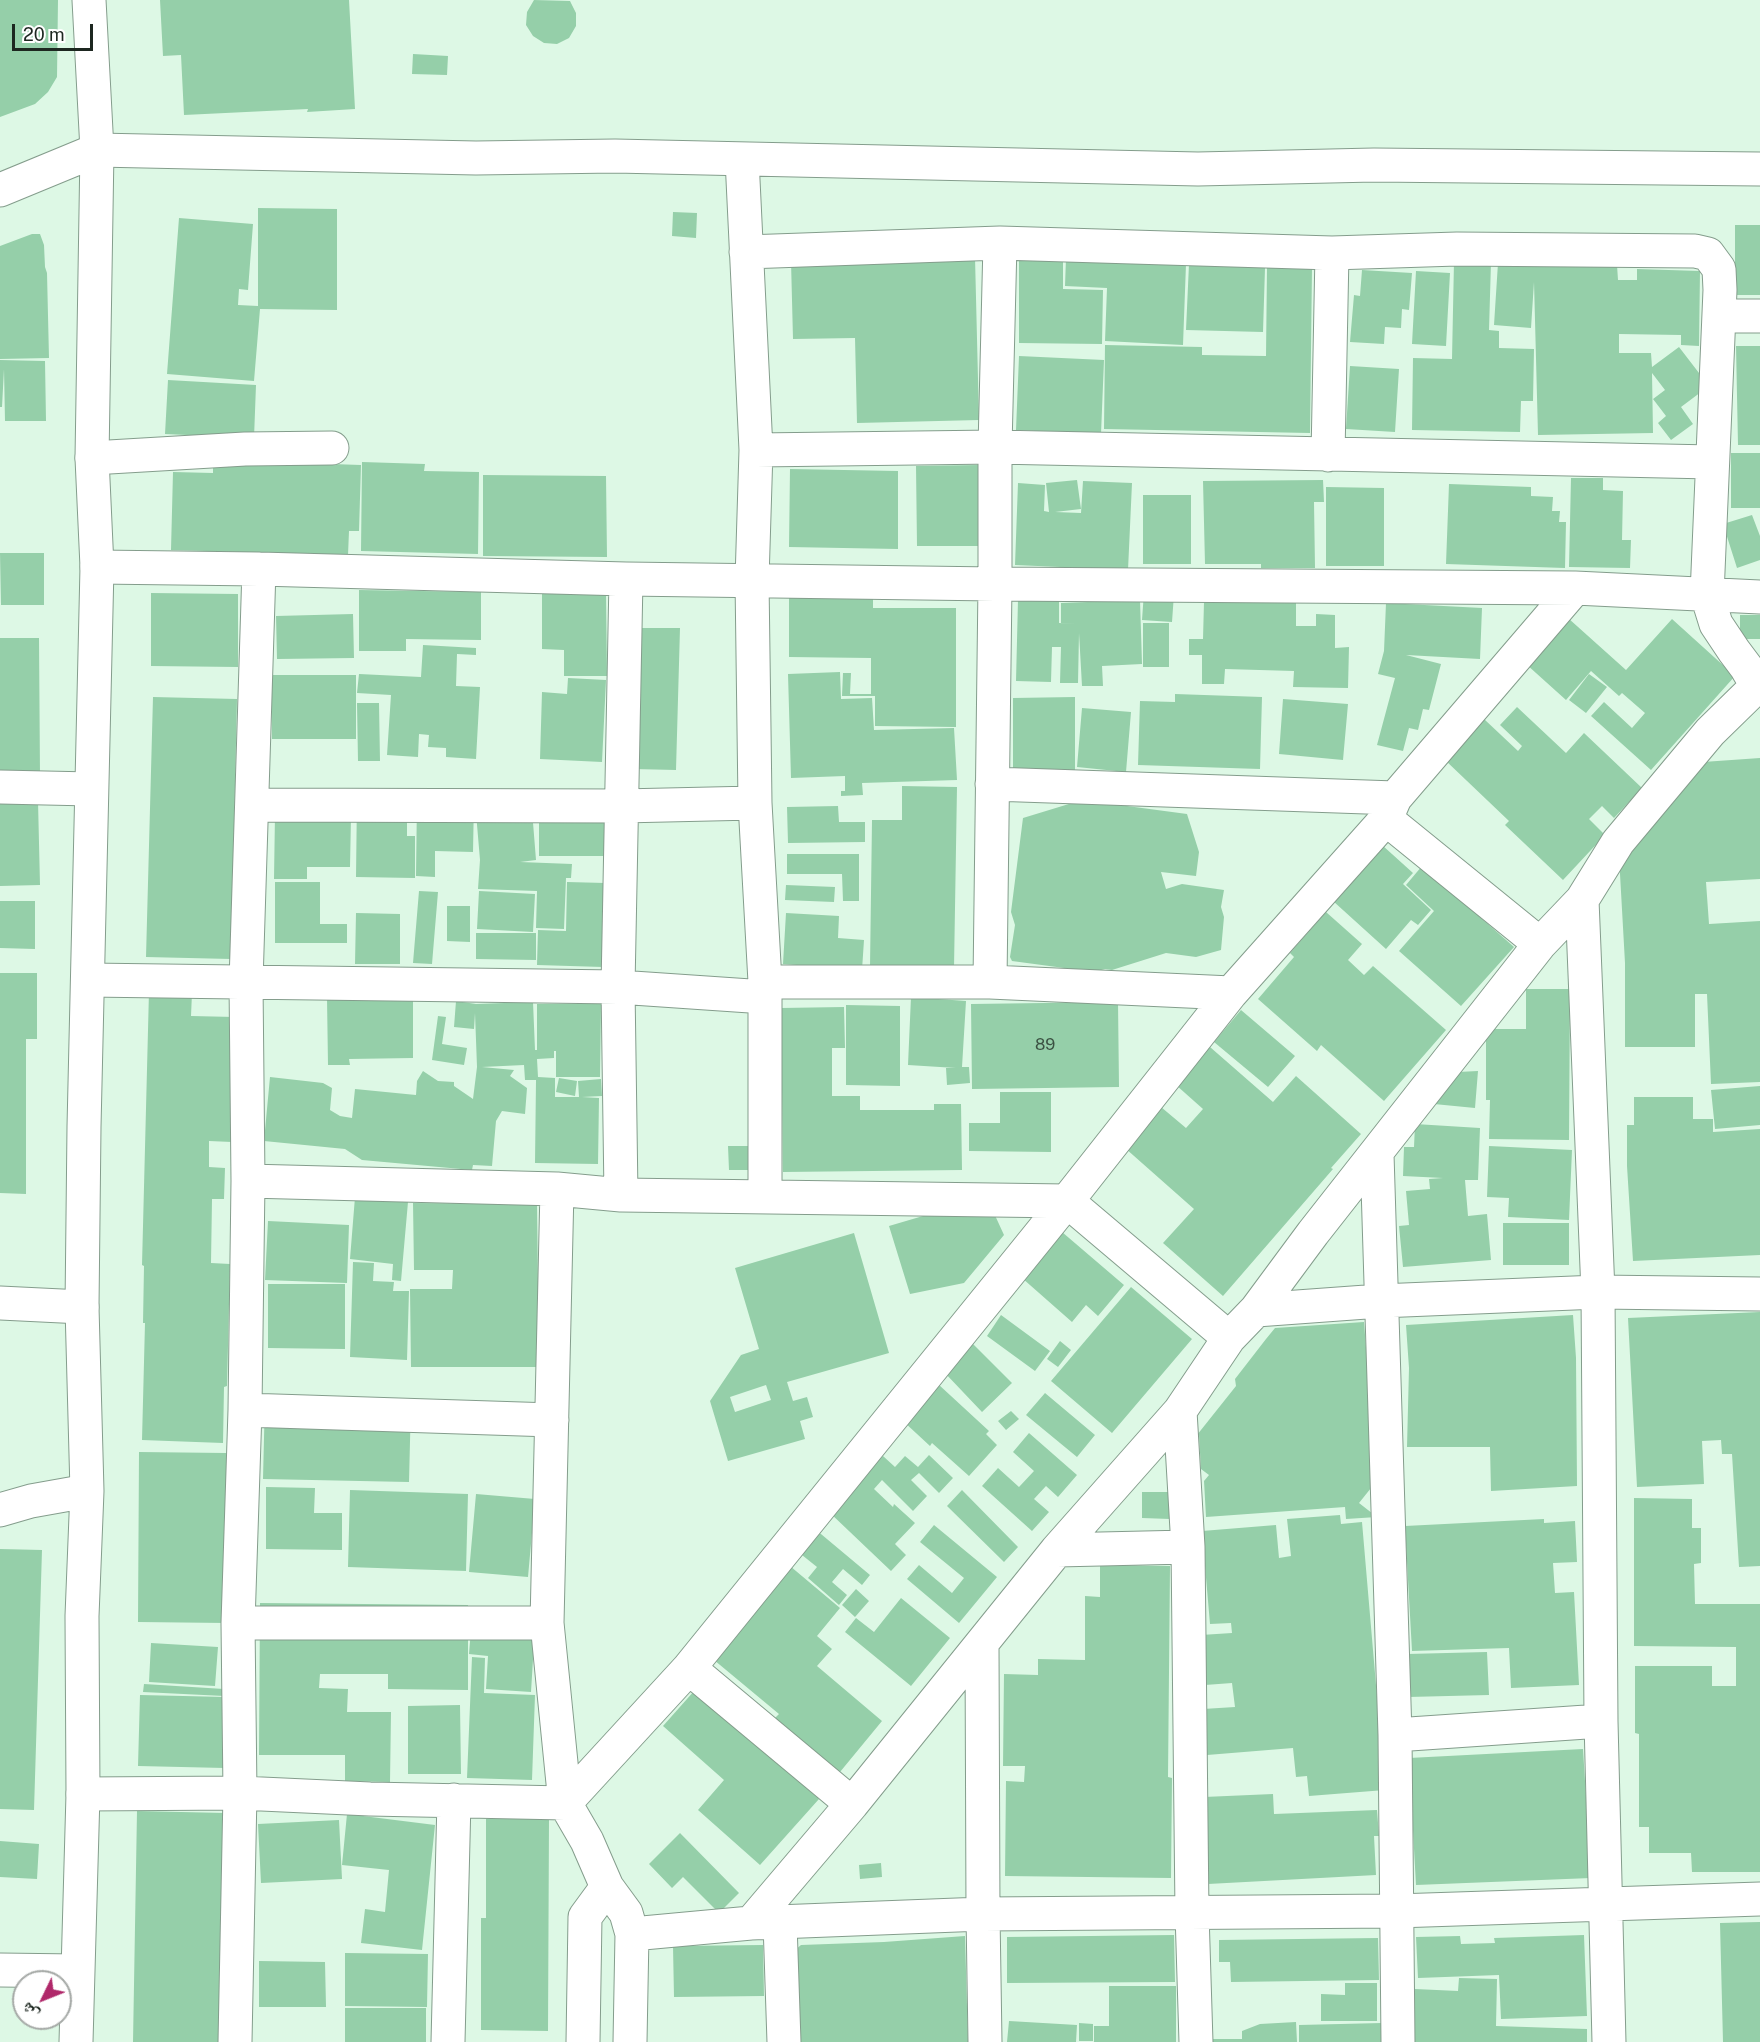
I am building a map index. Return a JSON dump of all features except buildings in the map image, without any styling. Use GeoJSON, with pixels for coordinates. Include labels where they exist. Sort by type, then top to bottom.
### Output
{"type":"FeatureCollection","features":[{"type":"Feature","properties":{"kind":"street"},"geometry":{"type":"LineString","coordinates":[[76,2042],[82,1794],[82,1616],[87,1491],[81,1307],[97,567],[92,458],[97,150],[89,0]]}},
{"type":"Feature","properties":{"kind":"street"},"geometry":{"type":"LineString","coordinates":[[0,190],[97,150],[476,158],[615,156],[1198,169],[1374,165],[1760,169]]}},
{"type":"Feature","properties":{"kind":"street"},"geometry":{"type":"LineString","coordinates":[[742,159],[756,450],[752,580],[755,803],[765,989],[765,1197]]}},
{"type":"Feature","properties":{"kind":"street"},"geometry":{"type":"LineString","coordinates":[[746,252],[1000,243],[1332,253],[1457,249],[1695,251],[1708,254],[1719,269],[1720,316],[1707,595],[1716,624],[1759,687],[1710,732],[1618,842],[1582,900],[1540,944],[1313,1233],[1256,1310],[1228,1338],[1180,1410],[1057,1550],[852,1804],[766,1923],[784,2042]]}},
{"type":"Feature","properties":{"kind":"street"},"geometry":{"type":"LineString","coordinates":[[990,982],[995,447],[1000,243]]}},
{"type":"Feature","properties":{"kind":"street"},"geometry":{"type":"LineString","coordinates":[[1328,455],[1332,253]]}},
{"type":"Feature","properties":{"kind":"street"},"geometry":{"type":"LineString","coordinates":[[1720,316],[1760,316]]}},
{"type":"Feature","properties":{"kind":"street"},"geometry":{"type":"LineString","coordinates":[[756,450],[995,447],[1712,462]]}},
{"type":"Feature","properties":{"kind":"street"},"geometry":{"type":"LineString","coordinates":[[92,458],[332,448]]}},
{"type":"Feature","properties":{"kind":"street"},"geometry":{"type":"LineString","coordinates":[[97,567],[626,579],[1575,588],[1760,597]]}},
{"type":"Feature","properties":{"kind":"street"},"geometry":{"type":"LineString","coordinates":[[235,2042],[240,1793],[238,1623],[245,1410],[248,1181],[246,982],[259,569]]}},
{"type":"Feature","properties":{"kind":"street"},"geometry":{"type":"LineString","coordinates":[[621,1195],[618,987],[626,579]]}},
{"type":"Feature","properties":{"kind":"street"},"geometry":{"type":"LineString","coordinates":[[82,1794],[240,1793],[370,1799],[565,1803],[689,1668],[1067,1201],[1231,993],[1575,588]]}},
{"type":"Feature","properties":{"kind":"street"},"geometry":{"type":"LineString","coordinates":[[992,784],[1390,808],[1540,944]]}},
{"type":"Feature","properties":{"kind":"street"},"geometry":{"type":"LineString","coordinates":[[0,787],[91,789]]}},
{"type":"Feature","properties":{"kind":"street"},"geometry":{"type":"LineString","coordinates":[[252,805],[622,806],[755,803]]}},
{"type":"Feature","properties":{"kind":"street"},"geometry":{"type":"LineString","coordinates":[[1582,900],[1598,1292],[1601,1721],[1609,2042]]}},
{"type":"Feature","properties":{"kind":"street"},"geometry":{"type":"LineString","coordinates":[[88,980],[765,989],[990,982],[1231,993]]}},
{"type":"Feature","properties":{"kind":"street"},"geometry":{"type":"LineString","coordinates":[[1377,1154],[1395,1735],[1398,2042]]}},
{"type":"Feature","properties":{"kind":"street"},"geometry":{"type":"LineString","coordinates":[[248,1181],[557,1189],[621,1195],[1067,1201],[1228,1338]]}},
{"type":"Feature","properties":{"kind":"street"},"geometry":{"type":"LineString","coordinates":[[557,1189],[547,1623],[565,1803],[587,1841],[607,1887],[626,1913],[632,1934],[630,2042]]}},
{"type":"Feature","properties":{"kind":"street"},"geometry":{"type":"LineString","coordinates":[[1256,1310],[1380,1301],[1598,1292],[1760,1294]]}},
{"type":"Feature","properties":{"kind":"street"},"geometry":{"type":"LineString","coordinates":[[0,1303],[81,1307]]}},
{"type":"Feature","properties":{"kind":"street"},"geometry":{"type":"LineString","coordinates":[[245,1410],[552,1420]]}},
{"type":"Feature","properties":{"kind":"street"},"geometry":{"type":"LineString","coordinates":[[1180,1410],[1188,1547],[1192,1914],[1196,2042]]}},
{"type":"Feature","properties":{"kind":"street"},"geometry":{"type":"LineString","coordinates":[[0,1510],[31,1501],[87,1491]]}},
{"type":"Feature","properties":{"kind":"street"},"geometry":{"type":"LineString","coordinates":[[1057,1550],[1188,1547]]}},
{"type":"Feature","properties":{"kind":"street"},"geometry":{"type":"LineString","coordinates":[[238,1623],[547,1623]]}},
{"type":"Feature","properties":{"kind":"street"},"geometry":{"type":"LineString","coordinates":[[982,1644],[986,2042]]}},
{"type":"Feature","properties":{"kind":"street"},"geometry":{"type":"LineString","coordinates":[[689,1668],[852,1804]]}},
{"type":"Feature","properties":{"kind":"street"},"geometry":{"type":"LineString","coordinates":[[1395,1735],[1601,1721]]}},
{"type":"Feature","properties":{"kind":"street"},"geometry":{"type":"LineString","coordinates":[[448,2042],[454,1800]]}},
{"type":"Feature","properties":{"kind":"street"},"geometry":{"type":"LineString","coordinates":[[584,2042],[585,1917],[607,1887]]}},
{"type":"Feature","properties":{"kind":"street"},"geometry":{"type":"LineString","coordinates":[[632,1934],[766,1923],[983,1914],[1396,1911],[1760,1899]]}},
{"type":"Feature","properties":{"kind":"street"},"geometry":{"type":"LineString","coordinates":[[0,1970],[77,1971]]}}]}
